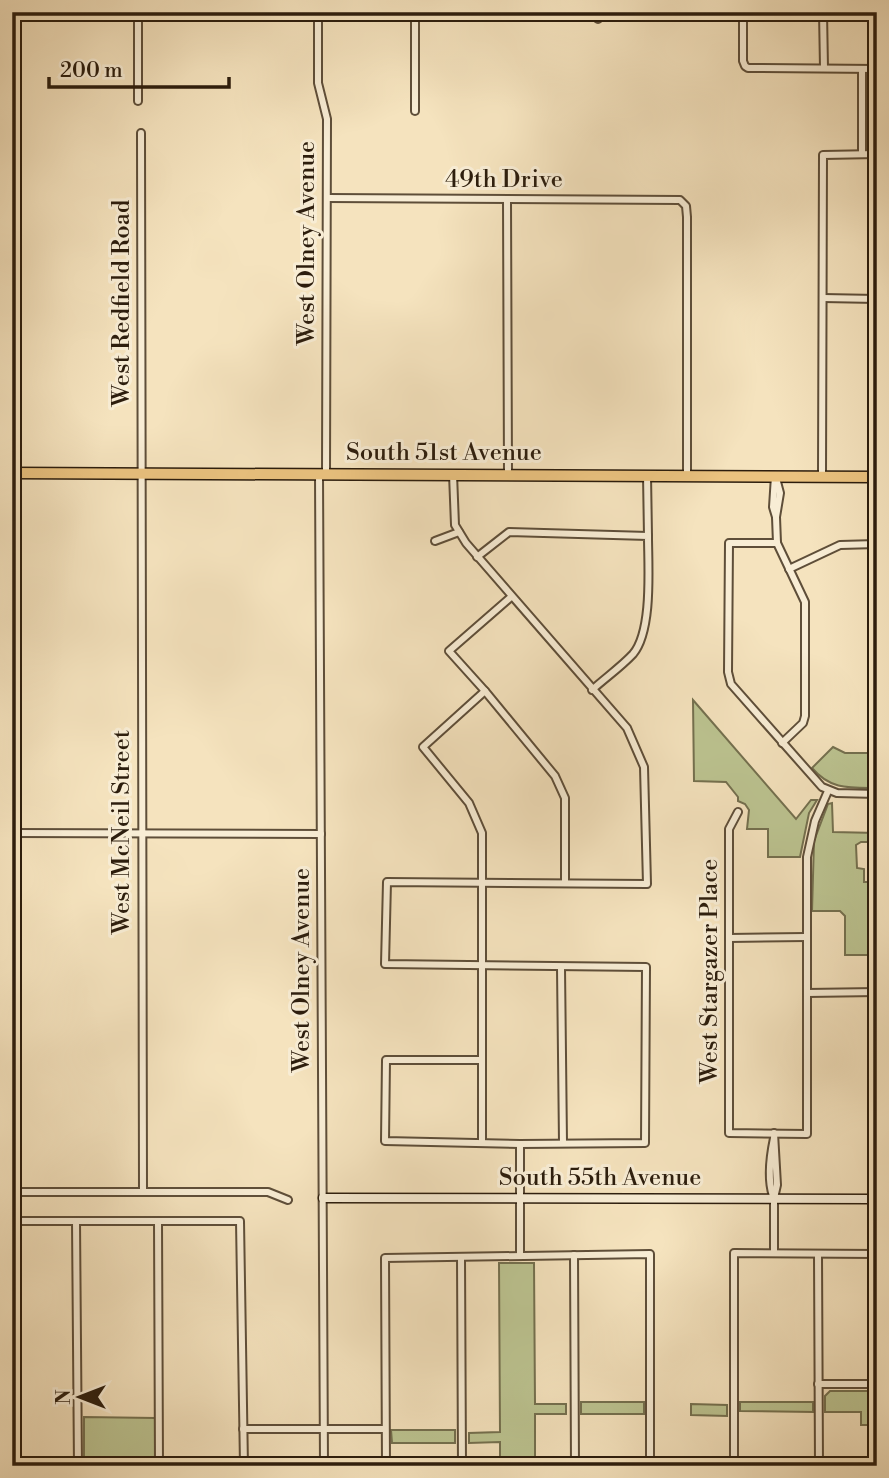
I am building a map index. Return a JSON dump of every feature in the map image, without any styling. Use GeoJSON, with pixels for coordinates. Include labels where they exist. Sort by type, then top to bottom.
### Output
{"type":"FeatureCollection","features":[{"type":"Feature","properties":{"kind":"main road","name":"South 51st Avenue"},"geometry":{"type":"LineString","coordinates":[[12,472],[877,477]]}},
{"type":"Feature","properties":{"kind":"street"},"geometry":{"type":"LineString","coordinates":[[138,12],[138,101]]}},
{"type":"Feature","properties":{"kind":"street","name":"West Olney Avenue"},"geometry":{"type":"LineString","coordinates":[[318,12],[318,83],[327,119],[321,834],[324,1466]]}},
{"type":"Feature","properties":{"kind":"street"},"geometry":{"type":"LineString","coordinates":[[415,12],[415,111]]}},
{"type":"Feature","properties":{"kind":"street"},"geometry":{"type":"LineString","coordinates":[[743,12],[745,66],[877,69]]}},
{"type":"Feature","properties":{"kind":"street"},"geometry":{"type":"LineString","coordinates":[[823,12],[824,68]]}},
{"type":"Feature","properties":{"kind":"street"},"geometry":{"type":"LineString","coordinates":[[862,68],[862,154]]}},
{"type":"Feature","properties":{"kind":"street","name":"West Redfield Road"},"geometry":{"type":"LineString","coordinates":[[141,133],[142,473]]}},
{"type":"Feature","properties":{"kind":"street"},"geometry":{"type":"LineString","coordinates":[[822,476],[823,155],[877,154]]}},
{"type":"Feature","properties":{"kind":"street","name":"49th Drive"},"geometry":{"type":"LineString","coordinates":[[327,198],[680,200],[686,206],[687,217],[687,475]]}},
{"type":"Feature","properties":{"kind":"street"},"geometry":{"type":"LineString","coordinates":[[507,199],[508,474]]}},
{"type":"Feature","properties":{"kind":"street"},"geometry":{"type":"LineString","coordinates":[[823,299],[877,299]]}},
{"type":"Feature","properties":{"kind":"street","name":"West McNeil Street"},"geometry":{"type":"LineString","coordinates":[[142,473],[143,1191]]}},
{"type":"Feature","properties":{"kind":"street"},"geometry":{"type":"LineString","coordinates":[[453,474],[455,525],[459,532],[477,557],[627,729],[644,767],[647,884],[387,883],[386,964],[646,967],[645,1143],[520,1144],[385,1140],[386,1060],[482,1060]]}},
{"type":"Feature","properties":{"kind":"street"},"geometry":{"type":"LineString","coordinates":[[592,690],[634,652],[644,628],[647,612],[647,475]]}},
{"type":"Feature","properties":{"kind":"street"},"geometry":{"type":"LineString","coordinates":[[775,476],[773,507],[777,543],[806,603],[805,716],[803,723],[782,743]]}},
{"type":"Feature","properties":{"kind":"street"},"geometry":{"type":"LineString","coordinates":[[435,541],[459,532]]}},
{"type":"Feature","properties":{"kind":"street"},"geometry":{"type":"LineString","coordinates":[[477,557],[509,532],[648,536]]}},
{"type":"Feature","properties":{"kind":"street"},"geometry":{"type":"LineString","coordinates":[[777,543],[729,543],[728,672],[731,684],[815,780],[828,791],[877,794]]}},
{"type":"Feature","properties":{"kind":"street"},"geometry":{"type":"LineString","coordinates":[[789,569],[831,547],[877,544]]}},
{"type":"Feature","properties":{"kind":"street"},"geometry":{"type":"LineString","coordinates":[[512,597],[449,651],[555,776],[565,798],[565,884]]}},
{"type":"Feature","properties":{"kind":"street"},"geometry":{"type":"LineString","coordinates":[[482,1143],[482,832],[469,803],[423,747],[485,691]]}},
{"type":"Feature","properties":{"kind":"street"},"geometry":{"type":"LineString","coordinates":[[774,1253],[774,1198],[770,1185],[775,1133],[807,1134],[808,844],[828,791]]}},
{"type":"Feature","properties":{"kind":"street","name":"West Stargazer Place"},"geometry":{"type":"LineString","coordinates":[[738,811],[729,829],[729,1133],[775,1133]]}},
{"type":"Feature","properties":{"kind":"street"},"geometry":{"type":"LineString","coordinates":[[12,833],[321,834]]}},
{"type":"Feature","properties":{"kind":"street"},"geometry":{"type":"LineString","coordinates":[[729,938],[806,937]]}},
{"type":"Feature","properties":{"kind":"street"},"geometry":{"type":"LineString","coordinates":[[561,968],[563,1142]]}},
{"type":"Feature","properties":{"kind":"street"},"geometry":{"type":"LineString","coordinates":[[807,993],[877,992]]}},
{"type":"Feature","properties":{"kind":"street"},"geometry":{"type":"LineString","coordinates":[[520,1144],[520,1256]]}},
{"type":"Feature","properties":{"kind":"street"},"geometry":{"type":"LineString","coordinates":[[12,1192],[268,1192],[288,1200]]}},
{"type":"Feature","properties":{"kind":"street","name":"South 55th Avenue"},"geometry":{"type":"LineString","coordinates":[[323,1198],[877,1199]]}},
{"type":"Feature","properties":{"kind":"street"},"geometry":{"type":"LineString","coordinates":[[12,1221],[240,1221],[244,1466]]}},
{"type":"Feature","properties":{"kind":"street"},"geometry":{"type":"LineString","coordinates":[[76,1221],[78,1466]]}},
{"type":"Feature","properties":{"kind":"street"},"geometry":{"type":"LineString","coordinates":[[158,1221],[159,1466]]}},
{"type":"Feature","properties":{"kind":"street"},"geometry":{"type":"LineString","coordinates":[[734,1466],[734,1253],[877,1254]]}},
{"type":"Feature","properties":{"kind":"street"},"geometry":{"type":"LineString","coordinates":[[386,1466],[385,1258],[650,1254],[650,1466]]}},
{"type":"Feature","properties":{"kind":"street"},"geometry":{"type":"LineString","coordinates":[[818,1254],[819,1466]]}},
{"type":"Feature","properties":{"kind":"street"},"geometry":{"type":"LineString","coordinates":[[574,1255],[575,1466]]}},
{"type":"Feature","properties":{"kind":"street"},"geometry":{"type":"LineString","coordinates":[[461,1257],[462,1466]]}},
{"type":"Feature","properties":{"kind":"street"},"geometry":{"type":"LineString","coordinates":[[818,1384],[877,1384]]}},
{"type":"Feature","properties":{"kind":"street"},"geometry":{"type":"LineString","coordinates":[[243,1429],[386,1429]]}},
{"type":"Feature","properties":{"kind":"green space"},"geometry":{"type":"Polygon","coordinates":[[[693,700],[796,819],[811,800],[817,800],[809,813],[800,857],[768,857],[768,829],[747,829],[749,810],[745,804],[738,801],[738,797],[726,782],[694,781],[693,700]]]}},
{"type":"Feature","properties":{"kind":"green space"},"geometry":{"type":"Polygon","coordinates":[[[833,747],[845,753],[876,753],[877,782],[870,788],[846,787],[831,783],[818,775],[812,768],[833,747]]]}},
{"type":"Feature","properties":{"kind":"green space"},"geometry":{"type":"Polygon","coordinates":[[[832,803],[833,832],[877,833],[877,842],[861,842],[856,845],[857,868],[864,869],[864,882],[871,882],[870,906],[877,910],[877,955],[845,955],[845,916],[840,911],[812,911],[814,841],[828,804],[832,803]]]}},
{"type":"Feature","properties":{"kind":"green space"},"geometry":{"type":"Polygon","coordinates":[[[499,1263],[534,1263],[535,1404],[566,1404],[566,1414],[535,1414],[535,1466],[500,1466],[500,1442],[469,1443],[469,1433],[500,1432],[499,1263]]]}},
{"type":"Feature","properties":{"kind":"green space"},"geometry":{"type":"Polygon","coordinates":[[[830,1391],[877,1391],[877,1425],[861,1425],[861,1412],[825,1412],[825,1396],[830,1391]]]}},
{"type":"Feature","properties":{"kind":"green space"},"geometry":{"type":"Polygon","coordinates":[[[581,1402],[644,1402],[644,1414],[581,1414],[581,1402]]]}},
{"type":"Feature","properties":{"kind":"green space"},"geometry":{"type":"Polygon","coordinates":[[[740,1402],[813,1402],[813,1412],[740,1411],[740,1402]]]}},
{"type":"Feature","properties":{"kind":"green space"},"geometry":{"type":"Polygon","coordinates":[[[691,1404],[727,1405],[727,1416],[691,1415],[691,1404]]]}},
{"type":"Feature","properties":{"kind":"green space"},"geometry":{"type":"Polygon","coordinates":[[[84,1417],[155,1418],[155,1466],[84,1466],[84,1417]]]}},
{"type":"Feature","properties":{"kind":"green space"},"geometry":{"type":"Polygon","coordinates":[[[391,1430],[455,1430],[455,1443],[392,1443],[391,1430]]]}}]}
